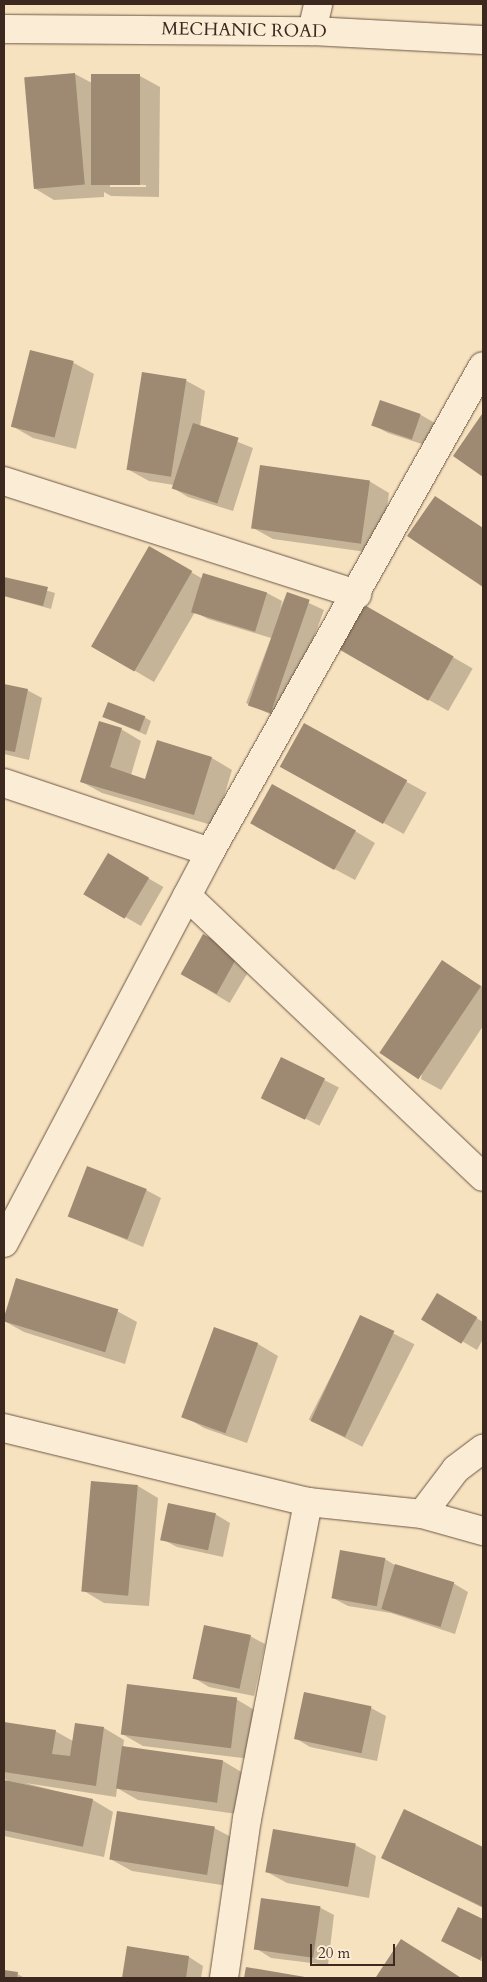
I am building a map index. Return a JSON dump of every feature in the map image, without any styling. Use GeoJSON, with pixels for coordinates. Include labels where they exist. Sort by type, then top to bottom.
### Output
{"type":"FeatureCollection","features":[{"type":"Feature","properties":{"kind":"street"},"geometry":{"type":"LineString","coordinates":[[312,31],[318,4]]}},
{"type":"Feature","properties":{"kind":"street","name":"MECHANIC ROAD"},"geometry":{"type":"LineString","coordinates":[[4,29],[312,31],[483,40]]}},
{"type":"Feature","properties":{"kind":"street"},"geometry":{"type":"LineString","coordinates":[[4,1243],[210,852],[482,371]]}},
{"type":"Feature","properties":{"kind":"street"},"geometry":{"type":"LineString","coordinates":[[4,480],[356,594]]}},
{"type":"Feature","properties":{"kind":"street"},"geometry":{"type":"LineString","coordinates":[[4,783],[210,852]]}},
{"type":"Feature","properties":{"kind":"street"},"geometry":{"type":"LineString","coordinates":[[187,896],[483,1177]]}},
{"type":"Feature","properties":{"kind":"street"},"geometry":{"type":"LineString","coordinates":[[4,1428],[308,1502],[422,1514],[483,1532]]}},
{"type":"Feature","properties":{"kind":"street"},"geometry":{"type":"LineString","coordinates":[[422,1514],[456,1469],[483,1449]]}},
{"type":"Feature","properties":{"kind":"street"},"geometry":{"type":"LineString","coordinates":[[224,1978],[247,1819],[308,1502]]}},
{"type":"Feature","properties":{"kind":"building"},"geometry":{"type":"Polygon","coordinates":[[[75,73],[85,185],[34,189],[24,77],[75,73]]]}},
{"type":"Feature","properties":{"kind":"building"},"geometry":{"type":"Polygon","coordinates":[[[91,74],[140,74],[140,185],[91,185],[91,74]]]}},
{"type":"Feature","properties":{"kind":"building"},"geometry":{"type":"Polygon","coordinates":[[[30,350],[74,361],[55,438],[11,427],[30,350]]]}},
{"type":"Feature","properties":{"kind":"building"},"geometry":{"type":"Polygon","coordinates":[[[142,372],[186,379],[171,477],[127,470],[142,372]]]}},
{"type":"Feature","properties":{"kind":"building"},"geometry":{"type":"Polygon","coordinates":[[[380,400],[421,414],[412,440],[371,426],[380,400]]]}},
{"type":"Feature","properties":{"kind":"building"},"geometry":{"type":"Polygon","coordinates":[[[483,415],[483,477],[453,456],[483,415]]]}},
{"type":"Feature","properties":{"kind":"building"},"geometry":{"type":"Polygon","coordinates":[[[193,423],[239,438],[217,503],[172,489],[193,423]]]}},
{"type":"Feature","properties":{"kind":"building"},"geometry":{"type":"Polygon","coordinates":[[[260,465],[370,480],[361,544],[251,528],[260,465]]]}},
{"type":"Feature","properties":{"kind":"building"},"geometry":{"type":"Polygon","coordinates":[[[435,496],[483,528],[483,587],[407,536],[435,496]]]}},
{"type":"Feature","properties":{"kind":"building"},"geometry":{"type":"Polygon","coordinates":[[[149,546],[192,571],[134,671],[91,646],[149,546]]]}},
{"type":"Feature","properties":{"kind":"building"},"geometry":{"type":"Polygon","coordinates":[[[203,573],[267,593],[255,632],[191,612],[203,573]]]}},
{"type":"Feature","properties":{"kind":"building"},"geometry":{"type":"Polygon","coordinates":[[[4,577],[48,587],[43,606],[4,596],[4,577]]]}},
{"type":"Feature","properties":{"kind":"building"},"geometry":{"type":"Polygon","coordinates":[[[287,592],[310,600],[271,713],[248,705],[287,592]]]}},
{"type":"Feature","properties":{"kind":"building"},"geometry":{"type":"Polygon","coordinates":[[[361,603],[454,656],[428,701],[336,647],[361,603]]]}},
{"type":"Feature","properties":{"kind":"building"},"geometry":{"type":"Polygon","coordinates":[[[4,684],[28,689],[15,752],[4,750],[4,684]]]}},
{"type":"Feature","properties":{"kind":"building"},"geometry":{"type":"Polygon","coordinates":[[[108,702],[145,716],[140,731],[102,717],[108,702]]]}},
{"type":"Feature","properties":{"kind":"building"},"geometry":{"type":"Polygon","coordinates":[[[99,721],[122,728],[110,767],[145,779],[157,740],[212,757],[194,815],[80,782],[99,721]]]}},
{"type":"Feature","properties":{"kind":"building"},"geometry":{"type":"Polygon","coordinates":[[[304,723],[407,780],[383,824],[280,767],[304,723]]]}},
{"type":"Feature","properties":{"kind":"building"},"geometry":{"type":"Polygon","coordinates":[[[272,784],[356,831],[334,870],[250,823],[272,784]]]}},
{"type":"Feature","properties":{"kind":"building"},"geometry":{"type":"Polygon","coordinates":[[[108,853],[149,878],[124,919],[83,894],[108,853]]]}},
{"type":"Feature","properties":{"kind":"building"},"geometry":{"type":"Polygon","coordinates":[[[203,934],[239,954],[217,994],[181,974],[203,934]]]}},
{"type":"Feature","properties":{"kind":"building"},"geometry":{"type":"Polygon","coordinates":[[[442,960],[481,986],[418,1079],[379,1053],[442,960]]]}},
{"type":"Feature","properties":{"kind":"building"},"geometry":{"type":"Polygon","coordinates":[[[281,1057],[325,1078],[305,1120],[261,1098],[281,1057]]]}},
{"type":"Feature","properties":{"kind":"building"},"geometry":{"type":"Polygon","coordinates":[[[87,1166],[147,1189],[127,1239],[68,1216],[87,1166]]]}},
{"type":"Feature","properties":{"kind":"building"},"geometry":{"type":"Polygon","coordinates":[[[16,1278],[118,1309],[105,1352],[4,1321],[16,1278]]]}},
{"type":"Feature","properties":{"kind":"building"},"geometry":{"type":"Polygon","coordinates":[[[437,1293],[477,1317],[461,1344],[421,1320],[437,1293]]]}},
{"type":"Feature","properties":{"kind":"building"},"geometry":{"type":"Polygon","coordinates":[[[360,1315],[394,1331],[345,1437],[311,1421],[360,1315]]]}},
{"type":"Feature","properties":{"kind":"building"},"geometry":{"type":"Polygon","coordinates":[[[214,1327],[258,1343],[225,1433],[181,1417],[214,1327]]]}},
{"type":"Feature","properties":{"kind":"building"},"geometry":{"type":"Polygon","coordinates":[[[91,1481],[138,1485],[128,1596],[81,1592],[91,1481]]]}},
{"type":"Feature","properties":{"kind":"building"},"geometry":{"type":"Polygon","coordinates":[[[168,1503],[216,1513],[208,1550],[160,1540],[168,1503]]]}},
{"type":"Feature","properties":{"kind":"building"},"geometry":{"type":"Polygon","coordinates":[[[340,1550],[385,1558],[377,1606],[331,1598],[340,1550]]]}},
{"type":"Feature","properties":{"kind":"building"},"geometry":{"type":"Polygon","coordinates":[[[395,1564],[454,1582],[441,1627],[381,1609],[395,1564]]]}},
{"type":"Feature","properties":{"kind":"building"},"geometry":{"type":"Polygon","coordinates":[[[204,1625],[251,1635],[240,1689],[193,1679],[204,1625]]]}},
{"type":"Feature","properties":{"kind":"building"},"geometry":{"type":"Polygon","coordinates":[[[127,1684],[237,1698],[231,1748],[121,1735],[127,1684]]]}},
{"type":"Feature","properties":{"kind":"building"},"geometry":{"type":"Polygon","coordinates":[[[304,1692],[371,1706],[362,1753],[294,1739],[304,1692]]]}},
{"type":"Feature","properties":{"kind":"building"},"geometry":{"type":"Polygon","coordinates":[[[4,1722],[56,1730],[52,1754],[70,1756],[75,1723],[104,1727],[96,1786],[4,1772],[4,1722]]]}},
{"type":"Feature","properties":{"kind":"building"},"geometry":{"type":"Polygon","coordinates":[[[122,1746],[223,1760],[217,1803],[116,1789],[122,1746]]]}},
{"type":"Feature","properties":{"kind":"building"},"geometry":{"type":"Polygon","coordinates":[[[4,1780],[93,1799],[83,1847],[4,1830],[4,1780]]]}},
{"type":"Feature","properties":{"kind":"building"},"geometry":{"type":"Polygon","coordinates":[[[404,1809],[483,1847],[483,1907],[381,1858],[404,1809]]]}},
{"type":"Feature","properties":{"kind":"building"},"geometry":{"type":"Polygon","coordinates":[[[117,1811],[215,1826],[207,1875],[109,1859],[117,1811]]]}},
{"type":"Feature","properties":{"kind":"building"},"geometry":{"type":"Polygon","coordinates":[[[273,1829],[356,1844],[348,1887],[265,1872],[273,1829]]]}},
{"type":"Feature","properties":{"kind":"building"},"geometry":{"type":"Polygon","coordinates":[[[261,1898],[320,1906],[313,1958],[254,1949],[261,1898]]]}},
{"type":"Feature","properties":{"kind":"building"},"geometry":{"type":"Polygon","coordinates":[[[458,1907],[483,1919],[483,1953],[480,1960],[441,1941],[458,1907]]]}},
{"type":"Feature","properties":{"kind":"building"},"geometry":{"type":"Polygon","coordinates":[[[401,1939],[461,1978],[376,1977],[401,1939]]]}},
{"type":"Feature","properties":{"kind":"building"},"geometry":{"type":"Polygon","coordinates":[[[127,1946],[189,1956],[186,1978],[122,1978],[127,1946]]]}},
{"type":"Feature","properties":{"kind":"building"},"geometry":{"type":"Polygon","coordinates":[[[246,1967],[305,1977],[305,1978],[244,1978],[246,1967]]]}},
{"type":"Feature","properties":{"kind":"building"},"geometry":{"type":"Polygon","coordinates":[[[4,1970],[18,1972],[17,1978],[4,1978],[4,1970]]]}}]}
